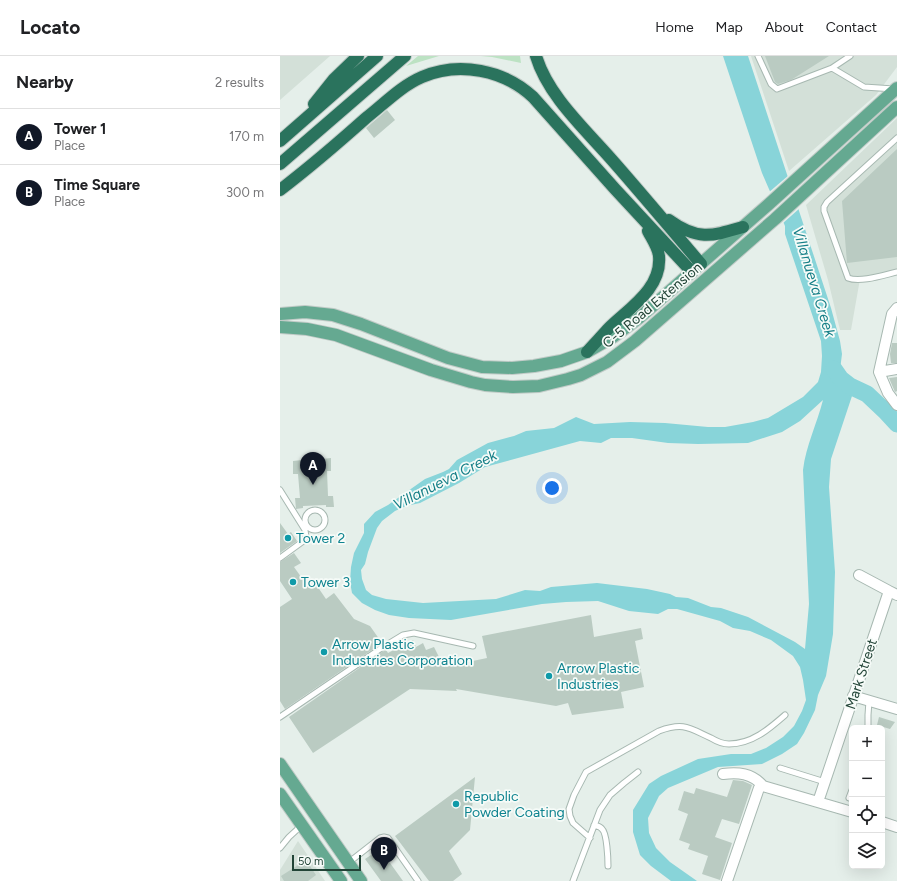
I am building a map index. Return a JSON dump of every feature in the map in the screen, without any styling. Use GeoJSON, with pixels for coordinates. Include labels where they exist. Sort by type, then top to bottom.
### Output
{"type":"FeatureCollection","features":[{"type":"Feature","properties":{"kind":"highway"},"geometry":{"type":"LineString","coordinates":[[293,129],[334,80],[358,56]]}},
{"type":"Feature","properties":{"kind":"highway"},"geometry":{"type":"LineString","coordinates":[[280,141],[377,56]]}},
{"type":"Feature","properties":{"kind":"highway"},"geometry":{"type":"LineString","coordinates":[[280,164],[405,56]]}},
{"type":"Feature","properties":{"kind":"highway"},"geometry":{"type":"LineString","coordinates":[[536,56],[545,80],[560,100],[656,211],[696,268]]}},
{"type":"Feature","properties":{"kind":"highway"},"geometry":{"type":"LineString","coordinates":[[280,190],[304,172],[389,99],[410,83],[435,73],[465,69],[485,72],[512,81],[527,91],[636,211],[696,268]]}},
{"type":"Feature","properties":{"kind":"highway"},"geometry":{"type":"LineString","coordinates":[[587,352],[609,328],[641,299],[650,287],[656,274],[659,260],[656,246],[636,211]]}},
{"type":"Feature","properties":{"kind":"highway"},"geometry":{"type":"LineString","coordinates":[[656,211],[675,225],[699,235],[714,235],[743,227]]}},
{"type":"Feature","properties":{"kind":"main road","name":"C-5 Road Extension"},"geometry":{"type":"LineString","coordinates":[[280,314],[297,312],[323,313],[339,317],[448,358],[482,366],[512,368],[534,366],[561,361],[587,352],[601,345],[627,328],[769,204],[896,89]]}},
{"type":"Feature","properties":{"kind":"main road","name":"C-5 Road Extension"},"geometry":{"type":"LineString","coordinates":[[280,327],[307,329],[336,335],[432,370],[485,385],[527,387],[554,383],[568,379],[594,369],[615,357],[646,332],[775,219],[897,107]]}},
{"type":"Feature","properties":{"kind":"main road"},"geometry":{"type":"LineString","coordinates":[[280,308],[297,312]]}},
{"type":"Feature","properties":{"kind":"main road"},"geometry":{"type":"LineString","coordinates":[[280,764],[361,881]]}},
{"type":"Feature","properties":{"kind":"main road"},"geometry":{"type":"LineString","coordinates":[[280,794],[341,881]]}},
{"type":"Feature","properties":{"kind":"main road"},"geometry":{"type":"LineString","coordinates":[[325,858],[339,850]]}},
{"type":"Feature","properties":{"kind":"street"},"geometry":{"type":"LineString","coordinates":[[897,308],[892,314],[879,372],[888,393],[897,405]]}},
{"type":"Feature","properties":{"kind":"street"},"geometry":{"type":"LineString","coordinates":[[879,372],[897,369]]}},
{"type":"Feature","properties":{"kind":"street"},"geometry":{"type":"LineString","coordinates":[[859,575],[893,593]]}},
{"type":"Feature","properties":{"kind":"street","name":"Mark Street"},"geometry":{"type":"LineString","coordinates":[[818,802],[826,783],[854,696],[893,593]]}},
{"type":"Feature","properties":{"kind":"street"},"geometry":{"type":"LineString","coordinates":[[854,696],[897,710]]}},
{"type":"Feature","properties":{"kind":"street"},"geometry":{"type":"LineString","coordinates":[[723,774],[741,773],[749,776],[763,786],[849,811]]}},
{"type":"Feature","properties":{"kind":"street"},"geometry":{"type":"LineString","coordinates":[[727,881],[759,788],[763,786]]}},
{"type":"Feature","properties":{"kind":"street"},"geometry":{"type":"LineString","coordinates":[[885,823],[897,827]]}},
{"type":"Feature","properties":{"kind":"lane"},"geometry":{"type":"LineString","coordinates":[[758,56],[771,84],[777,88],[832,68],[850,56]]}},
{"type":"Feature","properties":{"kind":"lane"},"geometry":{"type":"LineString","coordinates":[[832,68],[864,87],[896,89]]}},
{"type":"Feature","properties":{"kind":"lane"},"geometry":{"type":"LineString","coordinates":[[897,138],[827,202],[824,207],[824,211],[848,278],[853,280],[897,272]]}},
{"type":"Feature","properties":{"kind":"lane"},"geometry":{"type":"LineString","coordinates":[[280,490],[298,517],[306,528],[315,531],[319,530],[323,527],[326,520],[319,511],[311,511],[306,516],[298,517]]}},
{"type":"Feature","properties":{"kind":"lane"},"geometry":{"type":"LineString","coordinates":[[280,558],[302,542],[306,537],[306,516]]}},
{"type":"Feature","properties":{"kind":"lane"},"geometry":{"type":"LineString","coordinates":[[280,717],[380,648],[403,635],[414,633],[473,646]]}},
{"type":"Feature","properties":{"kind":"lane"},"geometry":{"type":"LineString","coordinates":[[868,725],[870,701]]}},
{"type":"Feature","properties":{"kind":"lane"},"geometry":{"type":"LineString","coordinates":[[590,838],[572,823],[569,809],[574,795],[586,772],[667,728],[686,726],[717,741],[728,744],[738,743],[750,740],[764,733],[785,715]]}},
{"type":"Feature","properties":{"kind":"lane"},"geometry":{"type":"LineString","coordinates":[[780,768],[826,783]]}},
{"type":"Feature","properties":{"kind":"lane"},"geometry":{"type":"LineString","coordinates":[[573,881],[600,810],[610,795],[638,772]]}},
{"type":"Feature","properties":{"kind":"lane"},"geometry":{"type":"LineString","coordinates":[[280,848],[302,825]]}},
{"type":"Feature","properties":{"kind":"lane"},"geometry":{"type":"LineString","coordinates":[[594,825],[602,828],[604,831],[608,866]]}},
{"type":"Feature","properties":{"kind":"lane"},"geometry":{"type":"LineString","coordinates":[[348,862],[380,838],[386,837],[418,881]]}},
{"type":"Feature","properties":{"kind":"shaded area"},"geometry":{"type":"Polygon","coordinates":[[[280,56],[330,56],[280,100],[280,56]]]}},
{"type":"Feature","properties":{"kind":"shaded area"},"geometry":{"type":"Polygon","coordinates":[[[751,56],[897,56],[897,67],[876,95],[789,171],[751,56]]]}},
{"type":"Feature","properties":{"kind":"shaded area"},"geometry":{"type":"Polygon","coordinates":[[[897,118],[897,274],[860,279],[851,330],[840,330],[828,280],[806,205],[897,118]]]}},
{"type":"Feature","properties":{"kind":"shaded area"},"geometry":{"type":"Polygon","coordinates":[[[298,841],[325,881],[280,881],[280,870],[298,841]]]}},
{"type":"Feature","properties":{"kind":"green space"},"geometry":{"type":"Polygon","coordinates":[[[418,56],[439,56],[406,66],[418,56]]]}},
{"type":"Feature","properties":{"kind":"green space"},"geometry":{"type":"Polygon","coordinates":[[[481,56],[520,56],[521,63],[492,57],[481,56]]]}},
{"type":"Feature","properties":{"kind":"water","name":"Villanueva Creek"},"geometry":{"type":"Polygon","coordinates":[[[723,56],[748,56],[831,308],[842,354],[840,370],[852,396],[831,459],[829,487],[835,572],[833,634],[826,676],[818,695],[815,710],[797,744],[782,754],[762,764],[718,767],[668,788],[659,796],[648,818],[649,833],[656,848],[670,862],[697,881],[671,881],[651,866],[640,855],[633,832],[633,810],[649,784],[661,776],[698,759],[731,754],[751,754],[766,748],[783,737],[794,726],[806,700],[800,667],[793,656],[771,640],[750,631],[733,628],[720,621],[677,609],[668,609],[658,614],[629,611],[598,601],[542,604],[451,620],[409,618],[389,615],[362,603],[352,593],[350,582],[351,567],[354,553],[364,533],[364,524],[375,512],[388,505],[425,479],[449,469],[457,460],[488,443],[526,431],[554,428],[576,417],[594,424],[630,422],[725,427],[768,418],[803,397],[818,382],[821,372],[821,341],[785,234],[785,226],[762,173],[723,56]],[[823,400],[800,421],[782,432],[748,443],[668,443],[632,438],[611,438],[601,443],[580,441],[485,467],[459,483],[420,503],[406,506],[395,511],[382,521],[377,528],[365,564],[361,570],[362,579],[366,590],[372,595],[386,599],[423,603],[496,599],[525,590],[540,591],[551,587],[597,583],[647,589],[670,594],[676,597],[688,598],[711,607],[721,608],[748,617],[795,642],[805,649],[809,604],[803,470],[804,461],[823,400]]]}},
{"type":"Feature","properties":{"kind":"pier"},"geometry":{"type":"Polygon","coordinates":[[[789,175],[800,208],[782,224],[768,193],[789,175]]]}},
{"type":"Feature","properties":{"kind":"building"},"geometry":{"type":"Polygon","coordinates":[[[765,56],[829,56],[791,80],[778,84],[775,82],[765,56]]]}},
{"type":"Feature","properties":{"kind":"building"},"geometry":{"type":"Polygon","coordinates":[[[387,110],[395,120],[374,138],[366,128],[387,110]]]}},
{"type":"Feature","properties":{"kind":"building"},"geometry":{"type":"Polygon","coordinates":[[[897,149],[897,257],[847,263],[842,201],[897,149]]]}},
{"type":"Feature","properties":{"kind":"building"},"geometry":{"type":"Polygon","coordinates":[[[892,343],[897,343],[897,363],[891,363],[890,354],[892,343]]]}},
{"type":"Feature","properties":{"kind":"building"},"geometry":{"type":"Polygon","coordinates":[[[897,377],[897,391],[895,392],[889,378],[897,377]]]}},
{"type":"Feature","properties":{"kind":"building"},"geometry":{"type":"Polygon","coordinates":[[[331,458],[331,471],[327,471],[328,496],[333,496],[334,507],[326,507],[326,505],[303,506],[303,508],[296,509],[295,498],[300,498],[298,474],[293,474],[293,461],[302,460],[302,462],[314,462],[331,458]]]}},
{"type":"Feature","properties":{"kind":"building","name":"Tower 2"},"geometry":{"type":"Polygon","coordinates":[[[280,523],[288,534],[291,532],[297,541],[280,553],[280,523]]]}},
{"type":"Feature","properties":{"kind":"building","name":"Arrow Plastic Industries Corporation"},"geometry":{"type":"Polygon","coordinates":[[[294,553],[301,563],[294,567],[309,588],[315,583],[326,599],[334,593],[354,619],[370,626],[382,643],[285,709],[280,701],[280,607],[292,599],[280,581],[280,562],[294,553]]]}},
{"type":"Feature","properties":{"kind":"building"},"geometry":{"type":"Polygon","coordinates":[[[591,615],[594,637],[641,628],[643,639],[635,641],[644,687],[621,692],[624,708],[572,715],[568,703],[556,706],[456,689],[457,691],[410,689],[313,753],[289,717],[382,652],[386,650],[388,653],[413,640],[416,647],[423,643],[426,650],[434,647],[444,667],[487,658],[482,636],[591,615]]]}},
{"type":"Feature","properties":{"kind":"building"},"geometry":{"type":"Polygon","coordinates":[[[879,717],[895,722],[890,729],[885,727],[885,725],[877,725],[879,717]]]}},
{"type":"Feature","properties":{"kind":"building","name":"Republic Powder Coating"},"geometry":{"type":"Polygon","coordinates":[[[475,777],[470,830],[449,851],[462,874],[453,881],[429,881],[395,836],[475,777]]]}},
{"type":"Feature","properties":{"kind":"building"},"geometry":{"type":"Polygon","coordinates":[[[733,780],[743,781],[752,785],[739,824],[722,819],[715,837],[732,843],[720,880],[702,874],[708,856],[688,849],[690,844],[679,840],[688,814],[678,810],[684,791],[694,794],[696,788],[727,797],[733,780]]]}},
{"type":"Feature","properties":{"kind":"building"},"geometry":{"type":"Polygon","coordinates":[[[380,849],[403,881],[381,881],[365,859],[380,849]]]}},
{"type":"Feature","properties":{"kind":"building"},"geometry":{"type":"Polygon","coordinates":[[[306,860],[316,875],[308,881],[284,881],[281,876],[306,860]]]}},
{"type":"Feature","properties":{"kind":"waterway"},"geometry":{"type":"LineString","coordinates":[[834,369],[841,379],[850,386],[867,394],[897,424]]}},
{"type":"Feature","properties":{"kind":"place","name":"Tower 1"},"geometry":{"type":"Point","coordinates":[313,485]}},
{"type":"Feature","properties":{"kind":"place","name":"Tower 2"},"geometry":{"type":"Point","coordinates":[288,538]}},
{"type":"Feature","properties":{"kind":"place","name":"Tower 3"},"geometry":{"type":"Point","coordinates":[293,582]}},
{"type":"Feature","properties":{"kind":"place","name":"Arrow Plastic Industries Corporation"},"geometry":{"type":"Point","coordinates":[324,652]}},
{"type":"Feature","properties":{"kind":"place","name":"Arrow Plastic Industries"},"geometry":{"type":"Point","coordinates":[549,676]}},
{"type":"Feature","properties":{"kind":"place","name":"Republic Powder Coating"},"geometry":{"type":"Point","coordinates":[456,804]}},
{"type":"Feature","properties":{"kind":"place","name":"Time Square"},"geometry":{"type":"Point","coordinates":[384,870]}}]}
